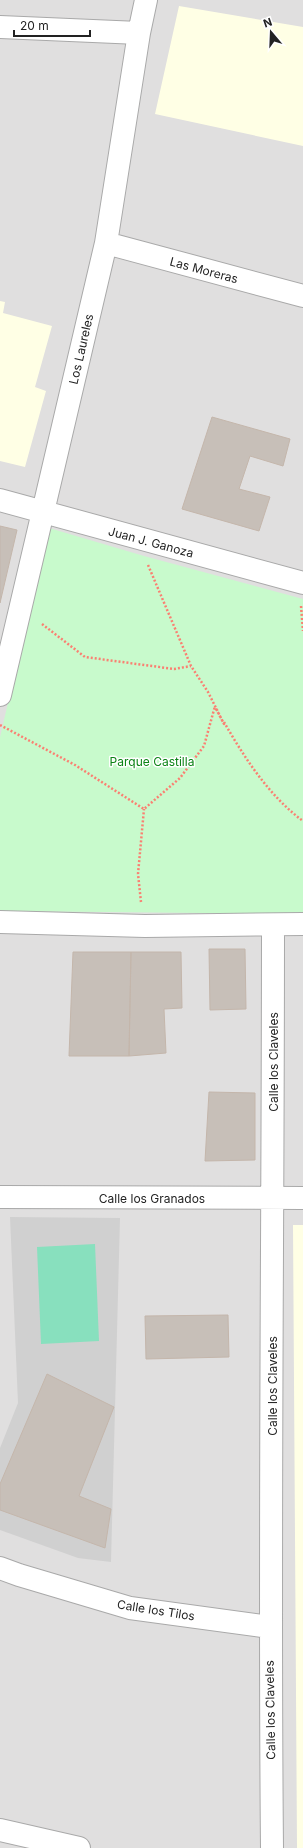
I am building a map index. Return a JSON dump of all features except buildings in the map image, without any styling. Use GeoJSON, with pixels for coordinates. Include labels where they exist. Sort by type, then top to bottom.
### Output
{"type":"FeatureCollection","features":[{"type":"Feature","properties":{"kind":"street","name":"Los Laureles"},"geometry":{"type":"LineString","coordinates":[[0,695],[106,243],[139,34],[146,0]]}},
{"type":"Feature","properties":{"kind":"street"},"geometry":{"type":"LineString","coordinates":[[0,27],[139,34]]}},
{"type":"Feature","properties":{"kind":"street","name":"Las Moreras"},"geometry":{"type":"LineString","coordinates":[[106,243],[303,296]]}},
{"type":"Feature","properties":{"kind":"street","name":"Juan J. Ganoza"},"geometry":{"type":"LineString","coordinates":[[0,500],[303,583]]}},
{"type":"Feature","properties":{"kind":"street"},"geometry":{"type":"LineString","coordinates":[[0,922],[145,926],[303,924]]}},
{"type":"Feature","properties":{"kind":"street","name":"Calle los Claveles"},"geometry":{"type":"LineString","coordinates":[[272,1848],[270,1627],[273,925]]}},
{"type":"Feature","properties":{"kind":"street","name":"Calle los Granados"},"geometry":{"type":"LineString","coordinates":[[0,1197],[303,1198]]}},
{"type":"Feature","properties":{"kind":"street","name":"Calle los Tilos"},"geometry":{"type":"LineString","coordinates":[[0,1568],[130,1608],[270,1627]]}},
{"type":"Feature","properties":{"kind":"street"},"geometry":{"type":"LineString","coordinates":[[1,1833],[78,1848]]}},
{"type":"Feature","properties":{"kind":"path"},"geometry":{"type":"LineString","coordinates":[[148,541],[144,556],[191,666],[208,692],[215,706],[224,724],[217,712],[215,706]]}},
{"type":"Feature","properties":{"kind":"path"},"geometry":{"type":"LineString","coordinates":[[21,608],[85,657],[174,669],[191,666]]}},
{"type":"Feature","properties":{"kind":"path"},"geometry":{"type":"LineString","coordinates":[[145,926],[138,874],[144,810],[180,778],[204,746],[215,706]]}},
{"type":"Feature","properties":{"kind":"path"},"geometry":{"type":"LineString","coordinates":[[215,706],[242,753],[273,793],[303,821]]}},
{"type":"Feature","properties":{"kind":"path"},"geometry":{"type":"LineString","coordinates":[[0,725],[74,766],[144,810]]}},
{"type":"Feature","properties":{"kind":"shaded area"},"geometry":{"type":"Polygon","coordinates":[[[0,0],[303,0],[303,1848],[0,1848],[0,0]]]}},
{"type":"Feature","properties":{"kind":"shaded area"},"geometry":{"type":"Polygon","coordinates":[[[179,6],[303,27],[303,146],[155,114],[179,6]]]}},
{"type":"Feature","properties":{"kind":"shaded area"},"geometry":{"type":"Polygon","coordinates":[[[0,301],[5,302],[3,313],[52,326],[35,387],[46,391],[25,467],[0,461],[0,301]]]}},
{"type":"Feature","properties":{"kind":"shaded area"},"geometry":{"type":"Polygon","coordinates":[[[10,1217],[120,1218],[111,1562],[78,1558],[0,1530],[0,1448],[18,1403],[10,1217]]]}},
{"type":"Feature","properties":{"kind":"shaded area"},"geometry":{"type":"Polygon","coordinates":[[[293,1225],[303,1225],[303,1848],[297,1848],[293,1225]]]}},
{"type":"Feature","properties":{"kind":"green space","name":"Parque Castilla"},"geometry":{"type":"Polygon","coordinates":[[[49,528],[144,556],[303,599],[303,914],[0,911],[0,737],[49,528]]]}},
{"type":"Feature","properties":{"kind":"green space"},"geometry":{"type":"Polygon","coordinates":[[[95,1244],[99,1341],[41,1344],[37,1247],[95,1244]]]}}]}
